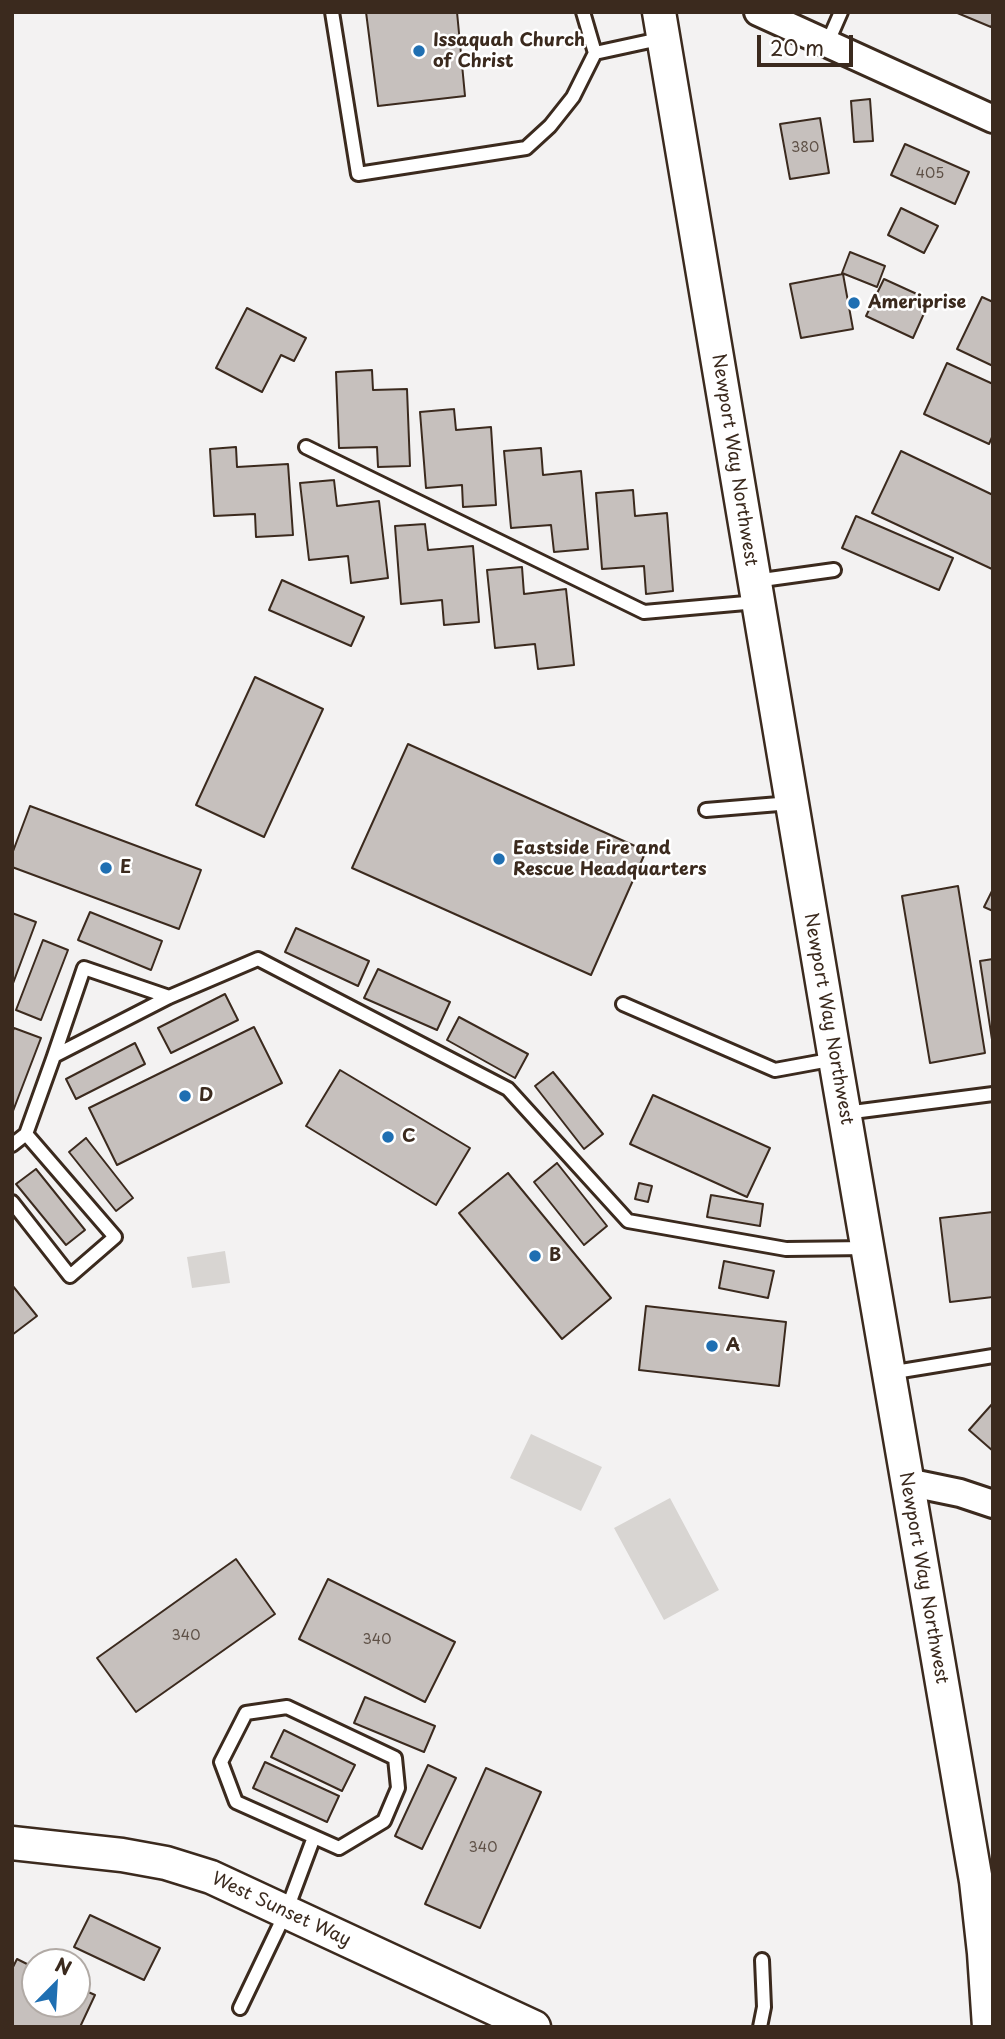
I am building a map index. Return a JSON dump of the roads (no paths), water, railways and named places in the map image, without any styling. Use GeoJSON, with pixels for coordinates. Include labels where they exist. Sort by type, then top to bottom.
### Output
{"type":"FeatureCollection","features":[{"type":"Feature","properties":{"kind":"street"},"geometry":{"type":"LineString","coordinates":[[758,12],[993,119]]}},
{"type":"Feature","properties":{"kind":"street","name":"Newport Way Northwest"},"geometry":{"type":"LineString","coordinates":[[662,25],[906,1482],[976,1881],[989,2027]]}},
{"type":"Feature","properties":{"kind":"street"},"geometry":{"type":"LineString","coordinates":[[906,1482],[960,1493],[993,1504]]}},
{"type":"Feature","properties":{"kind":"street","name":"West Sunset Way"},"geometry":{"type":"LineString","coordinates":[[12,1843],[122,1855],[166,1863],[211,1877],[534,2027]]}},
{"type":"Feature","properties":{"kind":"lane"},"geometry":{"type":"LineString","coordinates":[[332,12],[358,174],[526,148],[550,126],[573,97],[595,53],[662,25]]}},
{"type":"Feature","properties":{"kind":"lane"},"geometry":{"type":"LineString","coordinates":[[583,12],[595,53]]}},
{"type":"Feature","properties":{"kind":"lane"},"geometry":{"type":"LineString","coordinates":[[827,44],[841,12]]}},
{"type":"Feature","properties":{"kind":"lane"},"geometry":{"type":"LineString","coordinates":[[306,447],[644,612],[756,592],[834,570]]}},
{"type":"Feature","properties":{"kind":"lane"},"geometry":{"type":"LineString","coordinates":[[706,810],[792,803]]}},
{"type":"Feature","properties":{"kind":"lane"},"geometry":{"type":"LineString","coordinates":[[54,1056],[169,997],[258,959],[508,1089],[628,1222],[786,1249],[867,1248]]}},
{"type":"Feature","properties":{"kind":"lane"},"geometry":{"type":"LineString","coordinates":[[12,1145],[26,1134],[84,968],[169,997]]}},
{"type":"Feature","properties":{"kind":"lane"},"geometry":{"type":"LineString","coordinates":[[623,1004],[775,1070],[835,1059]]}},
{"type":"Feature","properties":{"kind":"lane"},"geometry":{"type":"LineString","coordinates":[[844,1113],[993,1094]]}},
{"type":"Feature","properties":{"kind":"lane"},"geometry":{"type":"LineString","coordinates":[[12,1202],[71,1276],[115,1237],[26,1134]]}},
{"type":"Feature","properties":{"kind":"lane"},"geometry":{"type":"LineString","coordinates":[[888,1373],[993,1356]]}},
{"type":"Feature","properties":{"kind":"lane"},"geometry":{"type":"LineString","coordinates":[[287,1707],[395,1758],[398,1788],[384,1821],[339,1848],[314,1837],[236,1802],[222,1762],[246,1713],[287,1707]]}},
{"type":"Feature","properties":{"kind":"lane"},"geometry":{"type":"LineString","coordinates":[[240,2008],[286,1912],[314,1837]]}},
{"type":"Feature","properties":{"kind":"lane"},"geometry":{"type":"LineString","coordinates":[[760,2027],[764,2007],[762,1960]]}},
{"type":"Feature","properties":{"kind":"place","name":"Issaquah Church of Christ"},"geometry":{"type":"Point","coordinates":[419,51]}},
{"type":"Feature","properties":{"kind":"place","name":"Ameriprise"},"geometry":{"type":"Point","coordinates":[854,303]}},
{"type":"Feature","properties":{"kind":"place","name":"Eastside Fire and Rescue Headquarters"},"geometry":{"type":"Point","coordinates":[499,859]}},
{"type":"Feature","properties":{"kind":"place","name":"E"},"geometry":{"type":"Point","coordinates":[106,868]}},
{"type":"Feature","properties":{"kind":"place","name":"D"},"geometry":{"type":"Point","coordinates":[185,1096]}},
{"type":"Feature","properties":{"kind":"place","name":"C"},"geometry":{"type":"Point","coordinates":[388,1137]}},
{"type":"Feature","properties":{"kind":"place","name":"B"},"geometry":{"type":"Point","coordinates":[535,1256]}},
{"type":"Feature","properties":{"kind":"place","name":"A"},"geometry":{"type":"Point","coordinates":[712,1346]}}]}
